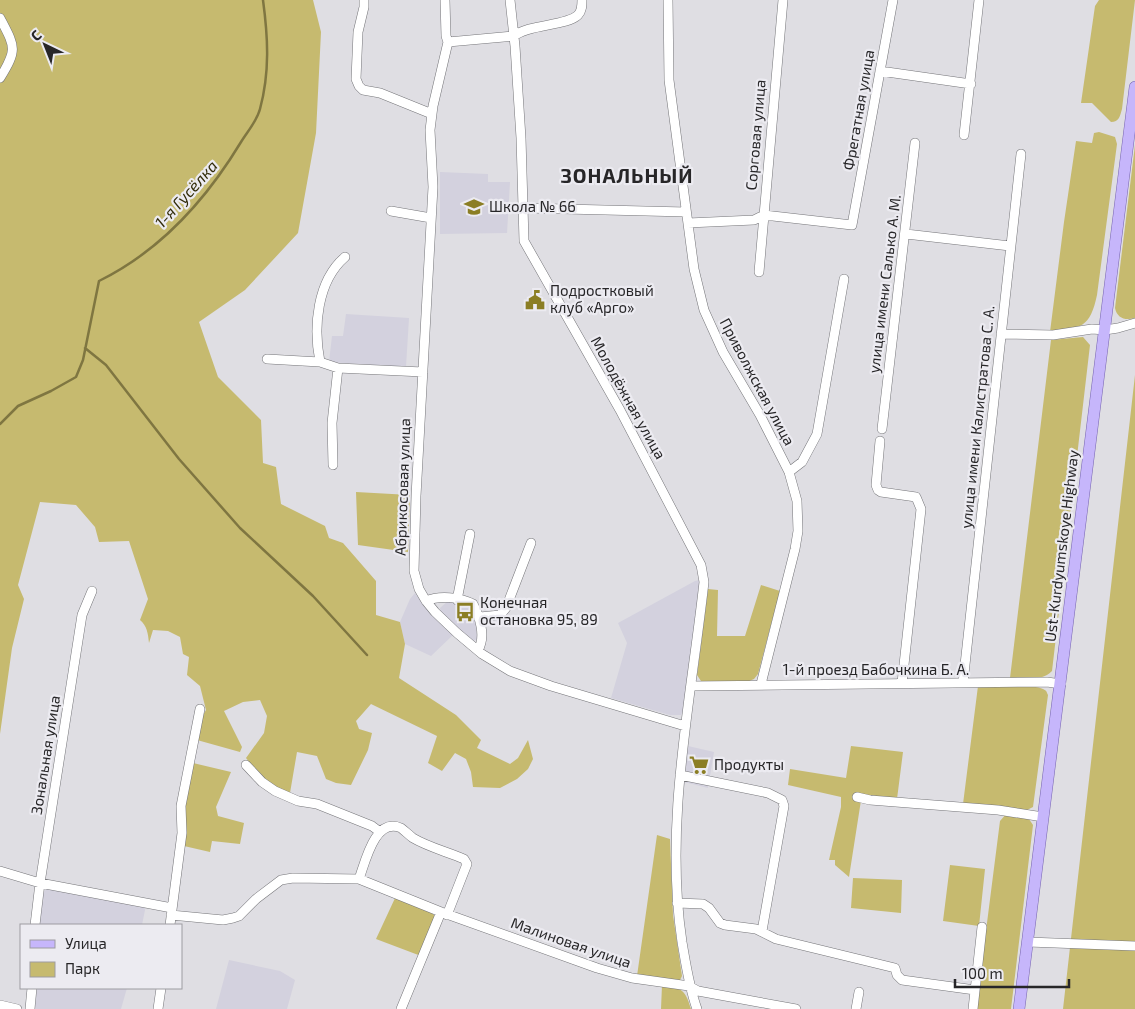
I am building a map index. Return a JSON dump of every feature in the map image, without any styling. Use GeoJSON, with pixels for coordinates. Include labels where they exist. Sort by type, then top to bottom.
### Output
{"type":"FeatureCollection","features":[{"type":"Feature","properties":{"kind":"main road","name":"Ust-Kurdyumskoye Highway"},"geometry":{"type":"LineString","coordinates":[[1019,1009],[1135,87]]}},
{"type":"Feature","properties":{"kind":"street"},"geometry":{"type":"LineString","coordinates":[[364,0],[358,32],[356,79],[358,86],[363,90],[380,93],[432,114]]}},
{"type":"Feature","properties":{"kind":"street","name":"Абрикосовая улица"},"geometry":{"type":"LineString","coordinates":[[445,0],[446,36],[448,42],[430,130],[431,218],[416,496],[414,571],[419,589],[426,601],[456,633],[497,664],[551,686],[685,726]]}},
{"type":"Feature","properties":{"kind":"street","name":"Молодёжная улица"},"geometry":{"type":"LineString","coordinates":[[510,0],[514,36],[524,208],[522,230],[524,241],[620,410],[702,565],[704,582],[685,726],[676,840],[677,904],[689,986],[697,1009]]}},
{"type":"Feature","properties":{"kind":"street"},"geometry":{"type":"LineString","coordinates":[[448,42],[514,36],[520,31],[568,20],[578,16],[582,8],[582,0]]}},
{"type":"Feature","properties":{"kind":"street","name":"Приволжская улица"},"geometry":{"type":"LineString","coordinates":[[668,0],[669,80],[694,269],[704,310],[723,352],[760,415],[789,472],[797,501],[798,531],[795,550],[761,684]]}},
{"type":"Feature","properties":{"kind":"street","name":"Сорговая улица"},"geometry":{"type":"LineString","coordinates":[[759,272],[783,0]]}},
{"type":"Feature","properties":{"kind":"street","name":"Фрегатная улица"},"geometry":{"type":"LineString","coordinates":[[764,215],[852,225],[893,0]]}},
{"type":"Feature","properties":{"kind":"street"},"geometry":{"type":"LineString","coordinates":[[964,135],[978,0]]}},
{"type":"Feature","properties":{"kind":"street"},"geometry":{"type":"LineString","coordinates":[[0,18],[13,47],[11,60],[0,78]]}},
{"type":"Feature","properties":{"kind":"street"},"geometry":{"type":"LineString","coordinates":[[880,72],[970,84]]}},
{"type":"Feature","properties":{"kind":"street","name":"улица имени Салько А. М."},"geometry":{"type":"LineString","coordinates":[[882,429],[915,143]]}},
{"type":"Feature","properties":{"kind":"street","name":"улица имени Калистратова С. А."},"geometry":{"type":"LineString","coordinates":[[963,683],[1021,154]]}},
{"type":"Feature","properties":{"kind":"street"},"geometry":{"type":"LineString","coordinates":[[524,208],[686,212]]}},
{"type":"Feature","properties":{"kind":"street"},"geometry":{"type":"LineString","coordinates":[[392,211],[431,218]]}},
{"type":"Feature","properties":{"kind":"street"},"geometry":{"type":"LineString","coordinates":[[688,224],[754,220],[764,215]]}},
{"type":"Feature","properties":{"kind":"street"},"geometry":{"type":"LineString","coordinates":[[906,234],[1010,246]]}},
{"type":"Feature","properties":{"kind":"street"},"geometry":{"type":"LineString","coordinates":[[320,362],[317,317],[327,279],[333,268],[345,257]]}},
{"type":"Feature","properties":{"kind":"street"},"geometry":{"type":"LineString","coordinates":[[789,472],[802,462],[817,434],[844,279]]}},
{"type":"Feature","properties":{"kind":"street"},"geometry":{"type":"LineString","coordinates":[[1001,334],[1053,335],[1092,329],[1105,330],[1135,323]]}},
{"type":"Feature","properties":{"kind":"street"},"geometry":{"type":"LineString","coordinates":[[267,358],[320,362],[338,368],[422,372]]}},
{"type":"Feature","properties":{"kind":"street"},"geometry":{"type":"LineString","coordinates":[[333,465],[332,423],[338,368]]}},
{"type":"Feature","properties":{"kind":"street"},"geometry":{"type":"LineString","coordinates":[[880,441],[876,485],[878,490],[916,496],[921,508],[902,683]]}},
{"type":"Feature","properties":{"kind":"street"},"geometry":{"type":"LineString","coordinates":[[457,600],[470,534]]}},
{"type":"Feature","properties":{"kind":"street"},"geometry":{"type":"LineString","coordinates":[[480,617],[500,615],[506,608],[531,543]]}},
{"type":"Feature","properties":{"kind":"street","name":"Зональная улица"},"geometry":{"type":"LineString","coordinates":[[35,924],[82,615],[92,591]]}},
{"type":"Feature","properties":{"kind":"street"},"geometry":{"type":"LineString","coordinates":[[426,601],[435,597],[473,604],[480,617],[481,644],[478,650]]}},
{"type":"Feature","properties":{"kind":"street","name":"1-й проезд Бабочкина Б. А."},"geometry":{"type":"LineString","coordinates":[[691,686],[1046,682],[1061,684]]}},
{"type":"Feature","properties":{"kind":"street"},"geometry":{"type":"LineString","coordinates":[[170,924],[182,833],[181,806],[200,709]]}},
{"type":"Feature","properties":{"kind":"street"},"geometry":{"type":"LineString","coordinates":[[246,765],[262,782],[275,791],[298,801],[317,804],[372,826],[380,832]]}},
{"type":"Feature","properties":{"kind":"street"},"geometry":{"type":"LineString","coordinates":[[680,775],[768,793],[782,800],[784,806],[762,931]]}},
{"type":"Feature","properties":{"kind":"street"},"geometry":{"type":"LineString","coordinates":[[857,797],[870,800],[998,810],[1044,817]]}},
{"type":"Feature","properties":{"kind":"street"},"geometry":{"type":"LineString","coordinates":[[359,879],[375,838],[380,832],[391,826],[400,828],[414,839],[464,859],[467,864],[401,1009]]}},
{"type":"Feature","properties":{"kind":"street","name":"Малиновая улица"},"geometry":{"type":"LineString","coordinates":[[0,872],[40,883],[223,920],[239,916],[256,899],[281,880],[293,878],[359,879],[444,913],[597,968],[632,978],[689,986]]}},
{"type":"Feature","properties":{"kind":"street"},"geometry":{"type":"LineString","coordinates":[[677,904],[703,904],[709,908],[720,923],[762,931],[776,938],[895,968],[897,975],[902,980],[975,990]]}},
{"type":"Feature","properties":{"kind":"street"},"geometry":{"type":"LineString","coordinates":[[973,1009],[982,927]]}},
{"type":"Feature","properties":{"kind":"street"},"geometry":{"type":"LineString","coordinates":[[1028,942],[1135,946]]}},
{"type":"Feature","properties":{"kind":"street"},"geometry":{"type":"LineString","coordinates":[[689,986],[698,991],[796,1009]]}},
{"type":"Feature","properties":{"kind":"street"},"geometry":{"type":"LineString","coordinates":[[30,1009],[32,989]]}},
{"type":"Feature","properties":{"kind":"street"},"geometry":{"type":"LineString","coordinates":[[158,1009],[161,989]]}},
{"type":"Feature","properties":{"kind":"street"},"geometry":{"type":"LineString","coordinates":[[856,1009],[859,992]]}},
{"type":"Feature","properties":{"kind":"street"},"geometry":{"type":"LineString","coordinates":[[0,1005],[17,1009]]}},
{"type":"Feature","properties":{"kind":"shaded area","name":"Школа № 66"},"geometry":{"type":"Polygon","coordinates":[[[440,172],[488,174],[488,182],[510,182],[507,233],[440,234],[440,172]]]}},
{"type":"Feature","properties":{"kind":"shaded area"},"geometry":{"type":"Polygon","coordinates":[[[346,314],[409,318],[406,367],[329,362],[332,336],[343,336],[346,314]]]}},
{"type":"Feature","properties":{"kind":"shaded area"},"geometry":{"type":"Polygon","coordinates":[[[700,580],[685,708],[681,715],[670,715],[611,698],[627,643],[618,623],[700,580]]]}},
{"type":"Feature","properties":{"kind":"shaded area"},"geometry":{"type":"Polygon","coordinates":[[[415,593],[425,607],[453,635],[431,656],[405,644],[400,622],[410,599],[415,593]]]}},
{"type":"Feature","properties":{"kind":"shaded area"},"geometry":{"type":"Polygon","coordinates":[[[448,601],[469,607],[475,615],[477,639],[473,641],[441,614],[440,608],[448,601]]]}},
{"type":"Feature","properties":{"kind":"shaded area"},"geometry":{"type":"Polygon","coordinates":[[[688,746],[714,752],[708,788],[684,782],[688,746]]]}},
{"type":"Feature","properties":{"kind":"shaded area"},"geometry":{"type":"Polygon","coordinates":[[[50,888],[146,905],[142,924],[38,924],[41,896],[44,891],[50,888]]]}},
{"type":"Feature","properties":{"kind":"shaded area"},"geometry":{"type":"Polygon","coordinates":[[[229,960],[280,971],[295,980],[287,1009],[216,1009],[229,960]]]}},
{"type":"Feature","properties":{"kind":"shaded area"},"geometry":{"type":"Polygon","coordinates":[[[37,989],[127,989],[121,1009],[35,1009],[37,989]]]}},
{"type":"Feature","properties":{"kind":"green space"},"geometry":{"type":"Polygon","coordinates":[[[0,0],[313,0],[321,32],[316,133],[298,233],[245,290],[199,322],[218,377],[261,420],[263,463],[276,467],[281,504],[325,526],[329,538],[343,543],[376,581],[376,615],[400,622],[405,644],[399,678],[456,715],[481,740],[477,748],[510,764],[518,758],[528,740],[533,759],[528,769],[517,779],[500,788],[473,787],[471,772],[466,759],[455,753],[442,771],[428,763],[437,736],[371,704],[356,721],[359,729],[372,733],[368,750],[351,785],[336,783],[326,779],[317,756],[297,752],[290,793],[265,780],[246,758],[264,733],[267,716],[260,700],[243,702],[224,711],[242,747],[240,752],[197,740],[202,717],[206,710],[200,686],[187,675],[189,657],[183,654],[180,637],[168,631],[153,630],[149,643],[147,630],[140,620],[148,599],[129,541],[99,542],[95,527],[76,505],[40,502],[18,585],[24,599],[12,648],[0,734],[0,0]]]}},
{"type":"Feature","properties":{"kind":"green space"},"geometry":{"type":"Polygon","coordinates":[[[1099,0],[1135,0],[1122,109],[1119,118],[1114,122],[1111,122],[1092,103],[1081,103],[1095,6],[1099,0]]]}},
{"type":"Feature","properties":{"kind":"green space"},"geometry":{"type":"Polygon","coordinates":[[[1099,132],[1115,137],[1117,144],[1097,295],[1091,314],[1082,324],[1069,329],[1050,332],[1076,141],[1092,143],[1094,133],[1099,132]]]}},
{"type":"Feature","properties":{"kind":"green space"},"geometry":{"type":"Polygon","coordinates":[[[1135,145],[1135,318],[1128,319],[1122,318],[1115,308],[1135,145]]]}},
{"type":"Feature","properties":{"kind":"green space"},"geometry":{"type":"Polygon","coordinates":[[[1083,337],[1090,345],[1052,671],[1038,678],[1010,678],[1051,340],[1083,337]]]}},
{"type":"Feature","properties":{"kind":"green space"},"geometry":{"type":"Polygon","coordinates":[[[1135,375],[1135,1009],[1063,1009],[1135,375]]]}},
{"type":"Feature","properties":{"kind":"green space"},"geometry":{"type":"Polygon","coordinates":[[[356,492],[410,495],[408,552],[358,545],[356,492]]]}},
{"type":"Feature","properties":{"kind":"green space"},"geometry":{"type":"Polygon","coordinates":[[[761,585],[780,591],[758,674],[754,679],[747,682],[701,681],[697,675],[708,589],[718,590],[717,636],[745,636],[761,585]]]}},
{"type":"Feature","properties":{"kind":"green space"},"geometry":{"type":"Polygon","coordinates":[[[978,686],[1038,687],[1045,690],[1048,695],[1033,807],[1025,811],[963,804],[978,686]]]}},
{"type":"Feature","properties":{"kind":"green space"},"geometry":{"type":"Polygon","coordinates":[[[851,746],[903,752],[897,799],[862,794],[849,877],[835,865],[835,860],[829,860],[841,807],[841,797],[788,785],[790,769],[846,778],[851,746]]]}},
{"type":"Feature","properties":{"kind":"green space"},"geometry":{"type":"Polygon","coordinates":[[[193,763],[231,772],[216,807],[218,816],[244,823],[240,844],[212,841],[210,852],[184,846],[184,806],[193,763]]]}},
{"type":"Feature","properties":{"kind":"green space"},"geometry":{"type":"Polygon","coordinates":[[[1007,813],[1029,819],[1033,825],[1011,1009],[976,1009],[1000,821],[1007,813]]]}},
{"type":"Feature","properties":{"kind":"green space"},"geometry":{"type":"Polygon","coordinates":[[[657,835],[670,839],[673,915],[682,976],[680,980],[675,982],[637,976],[657,835]]]}},
{"type":"Feature","properties":{"kind":"green space"},"geometry":{"type":"Polygon","coordinates":[[[950,865],[985,869],[979,926],[943,921],[950,865]]]}},
{"type":"Feature","properties":{"kind":"green space"},"geometry":{"type":"Polygon","coordinates":[[[853,878],[902,880],[901,913],[851,908],[853,878]]]}},
{"type":"Feature","properties":{"kind":"green space"},"geometry":{"type":"Polygon","coordinates":[[[396,896],[434,915],[435,919],[421,956],[376,939],[396,896]]]}},
{"type":"Feature","properties":{"kind":"green space"},"geometry":{"type":"Polygon","coordinates":[[[662,985],[674,987],[682,991],[687,997],[691,1009],[661,1009],[662,985]]]}},
{"type":"Feature","properties":{"kind":"waterway","name":"1-я Гусёлка"},"geometry":{"type":"LineString","coordinates":[[0,424],[18,406],[76,377],[83,360],[99,281],[142,255],[180,222],[213,184],[254,122],[259,113],[267,68],[267,41],[263,0]]}},
{"type":"Feature","properties":{"kind":"waterway"},"geometry":{"type":"LineString","coordinates":[[85,348],[106,365],[179,459],[240,528],[313,596],[367,655]]}},
{"type":"Feature","properties":{"kind":"place","name":"Школа № 66"},"geometry":{"type":"Point","coordinates":[474,207]}},
{"type":"Feature","properties":{"kind":"place","name":"Подростковый клуб «Арго»"},"geometry":{"type":"Point","coordinates":[535,300]}},
{"type":"Feature","properties":{"kind":"place","name":"Конечная остановка 95, 89"},"geometry":{"type":"Point","coordinates":[465,612]}},
{"type":"Feature","properties":{"kind":"place","name":"Продукты"},"geometry":{"type":"Point","coordinates":[699,765]}},
{"type":"Feature","properties":{"kind":"district","name":"ЗОНАЛЬНЫЙ"},"geometry":{"type":"Point","coordinates":[627,176]}}]}
